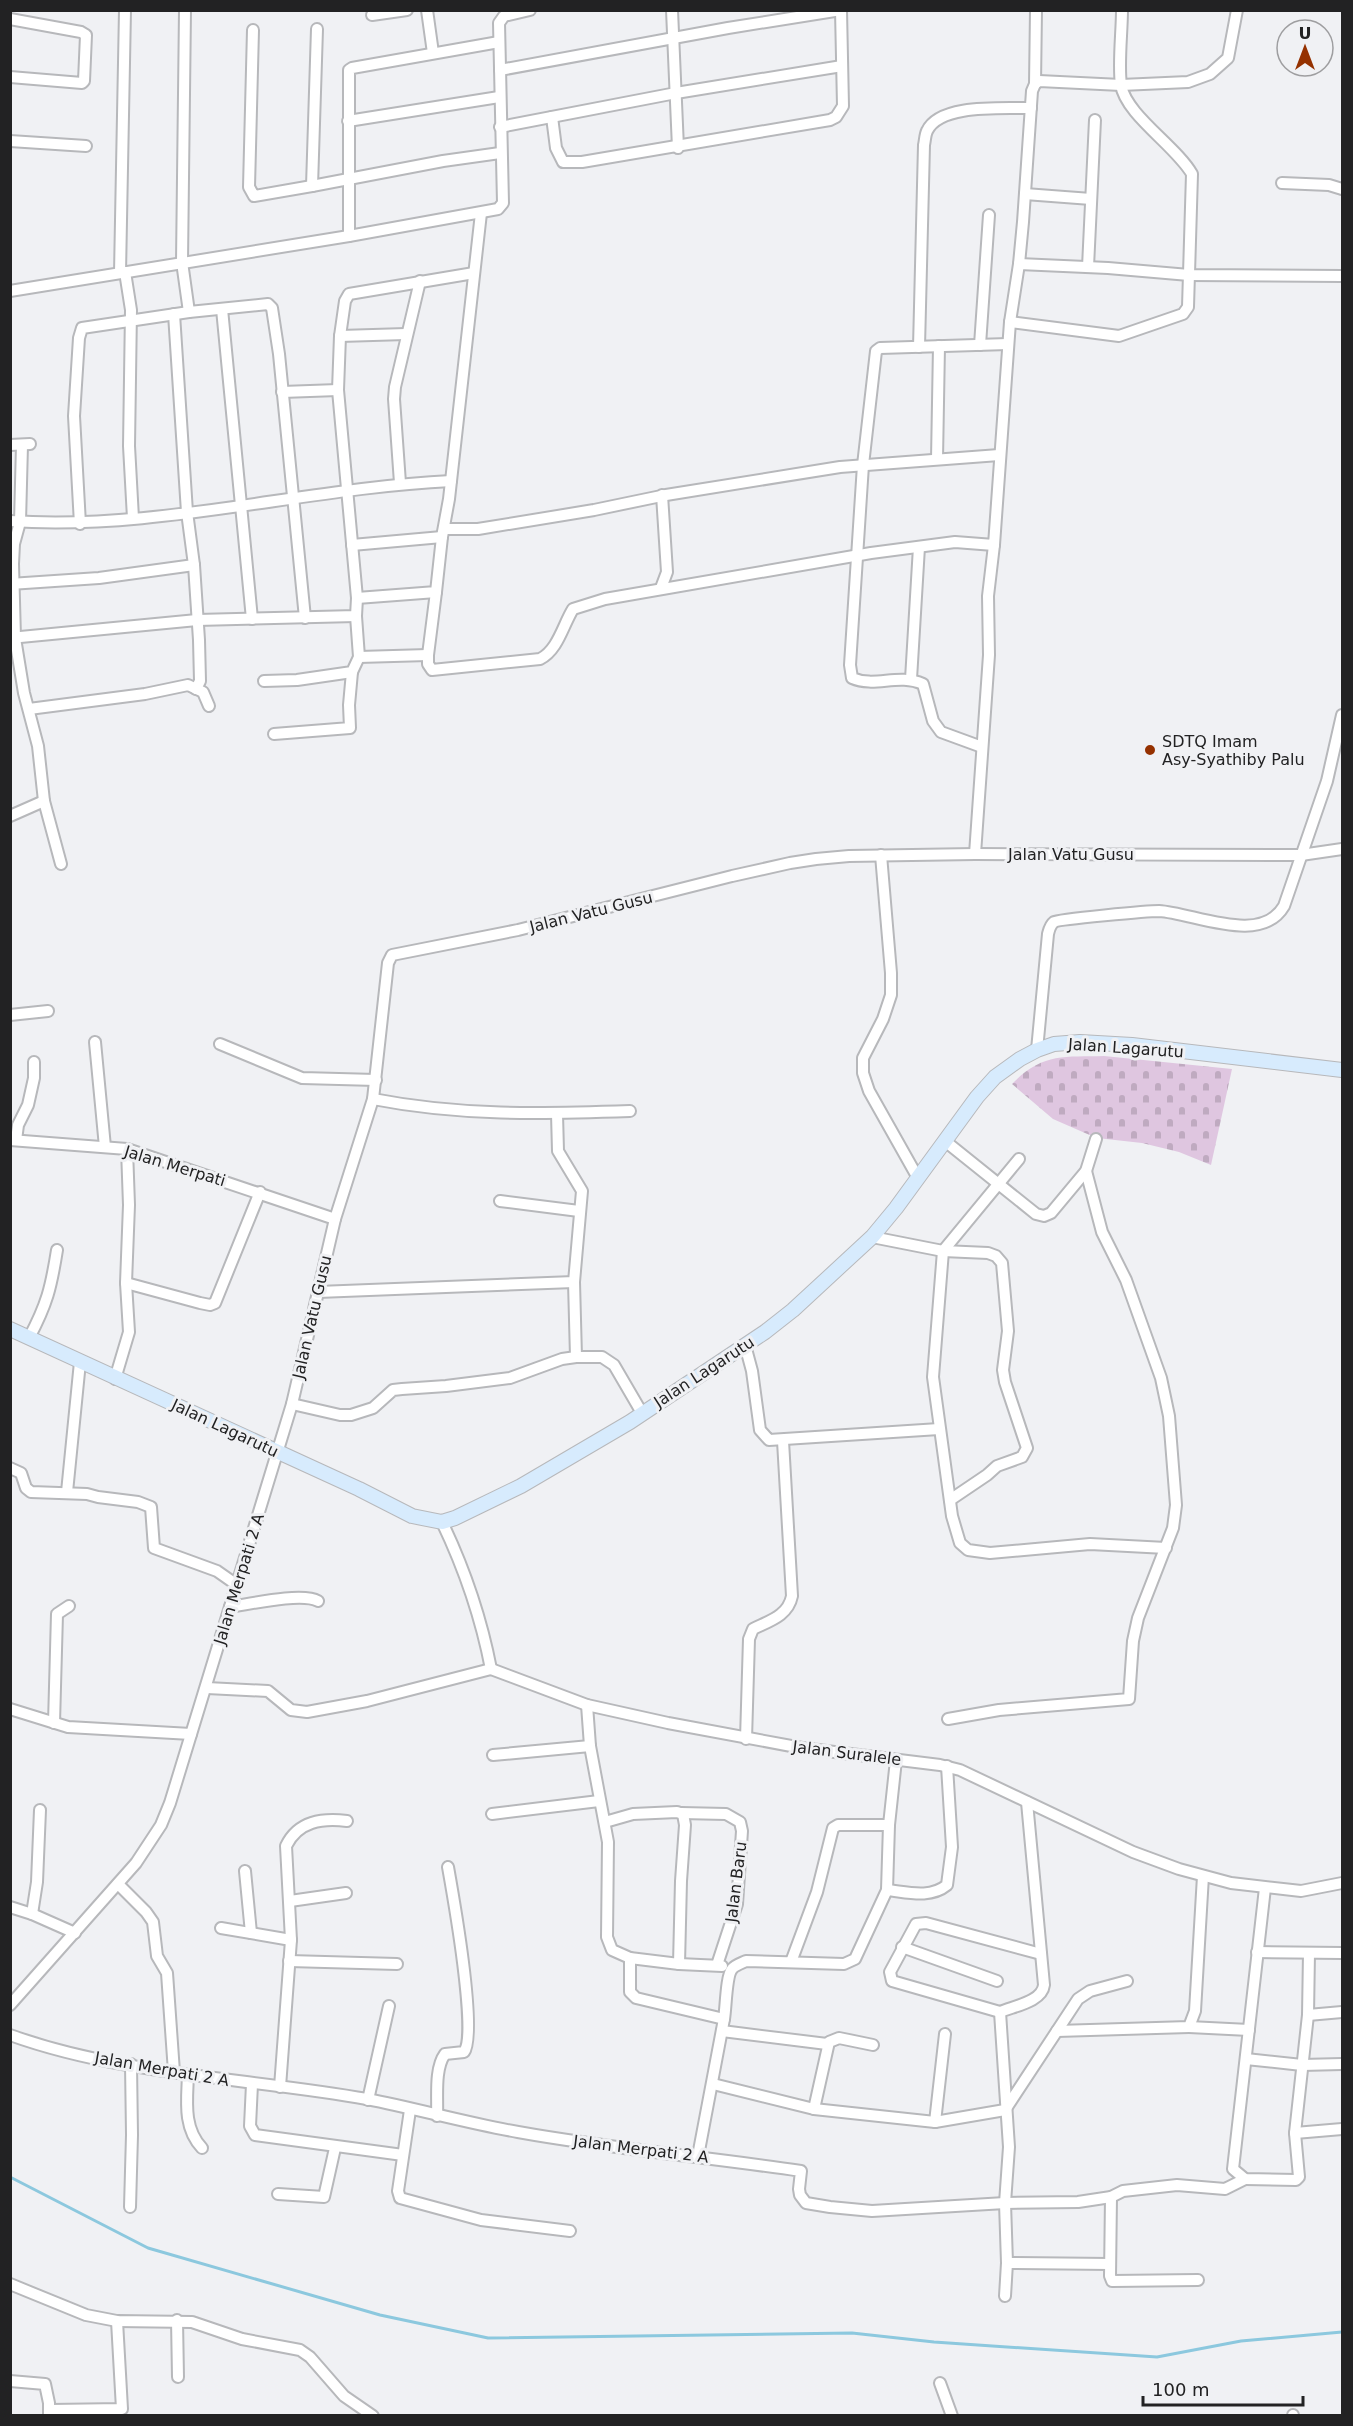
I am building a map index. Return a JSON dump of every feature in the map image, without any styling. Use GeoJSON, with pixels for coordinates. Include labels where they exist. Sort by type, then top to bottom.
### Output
{"type":"FeatureCollection","features":[{"type":"Feature","properties":{"kind":"street"},"geometry":{"type":"LineString","coordinates":[[125,10],[123,272],[131,310],[129,446],[133,518]]}},
{"type":"Feature","properties":{"kind":"street"},"geometry":{"type":"LineString","coordinates":[[185,10],[182,262],[189,312]]}},
{"type":"Feature","properties":{"kind":"street"},"geometry":{"type":"LineString","coordinates":[[372,15],[407,10]]}},
{"type":"Feature","properties":{"kind":"street"},"geometry":{"type":"LineString","coordinates":[[427,10],[433,53]]}},
{"type":"Feature","properties":{"kind":"street"},"geometry":{"type":"LineString","coordinates":[[10,291],[349,237],[498,209],[503,203],[499,97],[501,18],[530,10]]}},
{"type":"Feature","properties":{"kind":"street"},"geometry":{"type":"LineString","coordinates":[[672,10],[678,147]]}},
{"type":"Feature","properties":{"kind":"street"},"geometry":{"type":"LineString","coordinates":[[500,70],[841,10],[843,105],[836,117],[830,120],[678,147],[582,162],[563,162],[556,148],[552,117]]}},
{"type":"Feature","properties":{"kind":"street"},"geometry":{"type":"LineString","coordinates":[[975,854],[989,655],[988,597],[994,545],[1010,322],[1019,264],[1032,91],[1035,84],[1036,10]]}},
{"type":"Feature","properties":{"kind":"street"},"geometry":{"type":"LineString","coordinates":[[1010,322],[1119,336],[1183,314],[1190,303],[1192,174],[1182,158],[1136,112],[1121,85],[1122,10]]}},
{"type":"Feature","properties":{"kind":"street"},"geometry":{"type":"LineString","coordinates":[[1035,84],[1039,81],[1121,85],[1188,82],[1210,74],[1228,58],[1237,10]]}},
{"type":"Feature","properties":{"kind":"street"},"geometry":{"type":"LineString","coordinates":[[10,19],[81,32],[86,35],[87,47],[82,83],[10,77]]}},
{"type":"Feature","properties":{"kind":"street"},"geometry":{"type":"LineString","coordinates":[[312,186],[317,29]]}},
{"type":"Feature","properties":{"kind":"street"},"geometry":{"type":"LineString","coordinates":[[253,30],[250,192],[254,196],[443,161],[500,153]]}},
{"type":"Feature","properties":{"kind":"street"},"geometry":{"type":"LineString","coordinates":[[349,237],[348,74],[352,68],[499,42]]}},
{"type":"Feature","properties":{"kind":"street"},"geometry":{"type":"LineString","coordinates":[[500,127],[676,93],[842,66]]}},
{"type":"Feature","properties":{"kind":"street"},"geometry":{"type":"LineString","coordinates":[[348,121],[499,97]]}},
{"type":"Feature","properties":{"kind":"street"},"geometry":{"type":"LineString","coordinates":[[919,347],[924,145],[927,130],[939,118],[954,111],[1031,108]]}},
{"type":"Feature","properties":{"kind":"street"},"geometry":{"type":"LineString","coordinates":[[1088,267],[1095,120]]}},
{"type":"Feature","properties":{"kind":"street"},"geometry":{"type":"LineString","coordinates":[[10,141],[86,146]]}},
{"type":"Feature","properties":{"kind":"street"},"geometry":{"type":"LineString","coordinates":[[1282,183],[1329,185],[1342,189]]}},
{"type":"Feature","properties":{"kind":"street"},"geometry":{"type":"LineString","coordinates":[[1025,195],[1091,199]]}},
{"type":"Feature","properties":{"kind":"street"},"geometry":{"type":"LineString","coordinates":[[481,213],[451,481],[428,655],[428,664],[432,670],[540,659],[547,655],[554,646],[573,609],[583,604],[661,588],[856,555],[955,542],[994,545]]}},
{"type":"Feature","properties":{"kind":"street"},"geometry":{"type":"LineString","coordinates":[[980,345],[989,215]]}},
{"type":"Feature","properties":{"kind":"street"},"geometry":{"type":"LineString","coordinates":[[1019,264],[1189,275],[1342,276]]}},
{"type":"Feature","properties":{"kind":"street"},"geometry":{"type":"LineString","coordinates":[[274,734],[350,728],[349,705],[352,672],[359,657],[357,598],[339,390],[340,336],[345,301],[349,294],[474,273]]}},
{"type":"Feature","properties":{"kind":"street"},"geometry":{"type":"LineString","coordinates":[[400,483],[394,399],[406,334],[420,281]]}},
{"type":"Feature","properties":{"kind":"street"},"geometry":{"type":"LineString","coordinates":[[80,524],[74,416],[79,338],[82,328],[264,303],[272,308],[294,497],[305,618]]}},
{"type":"Feature","properties":{"kind":"street"},"geometry":{"type":"LineString","coordinates":[[222,309],[252,619]]}},
{"type":"Feature","properties":{"kind":"street"},"geometry":{"type":"LineString","coordinates":[[174,314],[187,513],[194,565],[200,681],[196,689]]}},
{"type":"Feature","properties":{"kind":"street"},"geometry":{"type":"LineString","coordinates":[[340,336],[406,334]]}},
{"type":"Feature","properties":{"kind":"street"},"geometry":{"type":"LineString","coordinates":[[982,747],[941,732],[933,720],[923,684],[911,679],[861,682],[852,678],[850,665],[856,555],[863,465],[876,351],[880,348],[1008,344]]}},
{"type":"Feature","properties":{"kind":"street"},"geometry":{"type":"LineString","coordinates":[[937,459],[939,346]]}},
{"type":"Feature","properties":{"kind":"street"},"geometry":{"type":"LineString","coordinates":[[282,392],[339,390]]}},
{"type":"Feature","properties":{"kind":"street"},"geometry":{"type":"LineString","coordinates":[[10,445],[26,444],[15,521],[12,584],[13,638],[38,747],[44,801],[61,864]]}},
{"type":"Feature","properties":{"kind":"street"},"geometry":{"type":"LineString","coordinates":[[352,545],[478,529],[594,510],[662,495],[863,465],[999,455]]}},
{"type":"Feature","properties":{"kind":"street"},"geometry":{"type":"LineString","coordinates":[[15,521],[80,524],[187,513],[400,483],[451,481]]}},
{"type":"Feature","properties":{"kind":"street"},"geometry":{"type":"LineString","coordinates":[[661,588],[667,572],[662,495]]}},
{"type":"Feature","properties":{"kind":"street"},"geometry":{"type":"LineString","coordinates":[[911,679],[919,547]]}},
{"type":"Feature","properties":{"kind":"street"},"geometry":{"type":"LineString","coordinates":[[12,584],[99,578],[194,565]]}},
{"type":"Feature","properties":{"kind":"street"},"geometry":{"type":"LineString","coordinates":[[357,598],[436,592]]}},
{"type":"Feature","properties":{"kind":"street"},"geometry":{"type":"LineString","coordinates":[[13,638],[197,620],[356,616]]}},
{"type":"Feature","properties":{"kind":"street"},"geometry":{"type":"LineString","coordinates":[[359,657],[428,655]]}},
{"type":"Feature","properties":{"kind":"street"},"geometry":{"type":"LineString","coordinates":[[264,681],[306,680],[352,672]]}},
{"type":"Feature","properties":{"kind":"street"},"geometry":{"type":"LineString","coordinates":[[29,710],[188,685],[202,692],[209,706]]}},
{"type":"Feature","properties":{"kind":"street"},"geometry":{"type":"LineString","coordinates":[[1037,1050],[1048,934],[1052,924],[1073,918],[1153,911],[1220,924],[1264,922],[1277,916],[1284,906],[1328,781],[1342,715]]}},
{"type":"Feature","properties":{"kind":"street"},"geometry":{"type":"LineString","coordinates":[[10,816],[44,801]]}},
{"type":"Feature","properties":{"kind":"street","name":"Jalan Vatu Gusu"},"geometry":{"type":"LineString","coordinates":[[277,1452],[292,1404],[335,1219],[373,1099],[388,963],[392,955],[518,930],[790,863],[849,856],[1301,855],[1342,849]]}},
{"type":"Feature","properties":{"kind":"street"},"geometry":{"type":"LineString","coordinates":[[880,855],[891,995],[883,1019],[863,1058],[863,1073],[868,1091],[918,1178]]}},
{"type":"Feature","properties":{"kind":"street"},"geometry":{"type":"LineString","coordinates":[[10,1015],[48,1011]]}},
{"type":"Feature","properties":{"kind":"street"},"geometry":{"type":"LineString","coordinates":[[95,1042],[105,1147]]}},
{"type":"Feature","properties":{"kind":"street","name":"Jalan Lagarutu"},"geometry":{"type":"LineString","coordinates":[[10,1329],[359,1489],[412,1516],[442,1522],[521,1486],[590,1446],[745,1345],[793,1310],[872,1237],[976,1097],[995,1077],[1037,1050],[1054,1044],[1073,1042],[1132,1045],[1342,1070]]}},
{"type":"Feature","properties":{"kind":"street"},"geometry":{"type":"LineString","coordinates":[[220,1044],[302,1078],[376,1080]]}},
{"type":"Feature","properties":{"kind":"street"},"geometry":{"type":"LineString","coordinates":[[14,1140],[18,1125],[28,1105],[34,1078],[34,1062]]}},
{"type":"Feature","properties":{"kind":"street"},"geometry":{"type":"LineString","coordinates":[[373,1099],[433,1109],[510,1114],[630,1111]]}},
{"type":"Feature","properties":{"kind":"street"},"geometry":{"type":"LineString","coordinates":[[557,1114],[558,1151],[582,1191],[574,1282],[576,1356]]}},
{"type":"Feature","properties":{"kind":"street"},"geometry":{"type":"LineString","coordinates":[[945,1141],[1036,1214],[1044,1216],[1051,1213],[1086,1171],[1096,1139]]}},
{"type":"Feature","properties":{"kind":"street","name":"Jalan Merpati"},"geometry":{"type":"LineString","coordinates":[[14,1140],[128,1149],[335,1219]]}},
{"type":"Feature","properties":{"kind":"street"},"geometry":{"type":"LineString","coordinates":[[115,1379],[129,1332],[126,1283],[129,1205],[128,1149]]}},
{"type":"Feature","properties":{"kind":"street"},"geometry":{"type":"LineString","coordinates":[[1019,1159],[943,1251],[933,1377],[950,1500],[960,1543],[974,1552],[990,1553],[1090,1544],[1166,1548]]}},
{"type":"Feature","properties":{"kind":"street"},"geometry":{"type":"LineString","coordinates":[[948,1719],[999,1710],[1129,1699],[1133,1641],[1138,1618],[1173,1528],[1176,1504],[1165,1393],[1126,1280],[1102,1232],[1086,1171]]}},
{"type":"Feature","properties":{"kind":"street"},"geometry":{"type":"LineString","coordinates":[[126,1283],[200,1303],[213,1304],[260,1192]]}},
{"type":"Feature","properties":{"kind":"street"},"geometry":{"type":"LineString","coordinates":[[500,1201],[579,1211]]}},
{"type":"Feature","properties":{"kind":"street"},"geometry":{"type":"LineString","coordinates":[[872,1237],[943,1251],[988,1253],[996,1256],[1002,1263],[1008,1331],[1003,1370],[1026,1448],[1022,1457],[997,1466],[950,1500]]}},
{"type":"Feature","properties":{"kind":"street"},"geometry":{"type":"LineString","coordinates":[[29,1338],[45,1308],[52,1286],[57,1250]]}},
{"type":"Feature","properties":{"kind":"street"},"geometry":{"type":"LineString","coordinates":[[318,1292],[574,1282]]}},
{"type":"Feature","properties":{"kind":"street"},"geometry":{"type":"LineString","coordinates":[[745,1345],[752,1371],[760,1430],[769,1440],[783,1441],[939,1429]]}},
{"type":"Feature","properties":{"kind":"street"},"geometry":{"type":"LineString","coordinates":[[292,1404],[340,1415],[351,1415],[373,1408],[393,1390],[510,1378],[524,1375],[562,1359],[594,1356],[609,1360],[642,1413]]}},
{"type":"Feature","properties":{"kind":"street"},"geometry":{"type":"LineString","coordinates":[[67,1492],[80,1362]]}},
{"type":"Feature","properties":{"kind":"street"},"geometry":{"type":"LineString","coordinates":[[746,1739],[749,1639],[753,1629],[783,1614],[790,1605],[792,1596],[783,1441]]}},
{"type":"Feature","properties":{"kind":"street","name":"Jalan Merpati 2 A"},"geometry":{"type":"LineString","coordinates":[[10,2005],[118,1884],[150,1844],[161,1825],[207,1688],[277,1452]]}},
{"type":"Feature","properties":{"kind":"street"},"geometry":{"type":"LineString","coordinates":[[10,1468],[21,1473],[26,1488],[31,1492],[67,1492],[138,1502],[152,1507],[154,1548],[217,1571],[237,1585]]}},
{"type":"Feature","properties":{"kind":"street"},"geometry":{"type":"LineString","coordinates":[[207,1688],[268,1691],[291,1710],[307,1712],[367,1701],[491,1669],[481,1621],[460,1559],[442,1522]]}},
{"type":"Feature","properties":{"kind":"street"},"geometry":{"type":"LineString","coordinates":[[230,1607],[299,1598],[311,1598],[318,1601]]}},
{"type":"Feature","properties":{"kind":"street"},"geometry":{"type":"LineString","coordinates":[[54,1723],[57,1614],[69,1606]]}},
{"type":"Feature","properties":{"kind":"street","name":"Jalan Suralele"},"geometry":{"type":"LineString","coordinates":[[491,1669],[587,1705],[746,1739],[839,1754],[947,1767],[976,1776],[1133,1852],[1203,1876],[1231,1883],[1301,1891],[1342,1883]]}},
{"type":"Feature","properties":{"kind":"street"},"geometry":{"type":"LineString","coordinates":[[587,1705],[590,1746],[608,1842],[607,1937],[612,1950],[630,1958],[679,1964],[717,1965],[732,1969],[746,1961],[851,1963],[858,1953],[887,1890],[889,1825],[896,1760]]}},
{"type":"Feature","properties":{"kind":"street"},"geometry":{"type":"LineString","coordinates":[[10,1708],[68,1727],[190,1734]]}},
{"type":"Feature","properties":{"kind":"street"},"geometry":{"type":"LineString","coordinates":[[493,1755],[590,1746]]}},
{"type":"Feature","properties":{"kind":"street"},"geometry":{"type":"LineString","coordinates":[[887,1890],[931,1894],[947,1885],[952,1847],[947,1767]]}},
{"type":"Feature","properties":{"kind":"street"},"geometry":{"type":"LineString","coordinates":[[492,1814],[599,1801]]}},
{"type":"Feature","properties":{"kind":"street"},"geometry":{"type":"LineString","coordinates":[[1027,1802],[1041,1954],[1044,1990],[1038,1997],[1000,2012],[892,1981],[890,1972],[916,1924],[921,1922],[1041,1954]]}},
{"type":"Feature","properties":{"kind":"street"},"geometry":{"type":"LineString","coordinates":[[32,1914],[37,1882],[40,1810]]}},
{"type":"Feature","properties":{"kind":"street"},"geometry":{"type":"LineString","coordinates":[[605,1822],[633,1814],[681,1813],[686,1824],[681,1881],[679,1964]]}},
{"type":"Feature","properties":{"kind":"street","name":"Jalan Baru"},"geometry":{"type":"LineString","coordinates":[[681,1813],[726,1814],[740,1822],[742,1831],[737,1904],[717,1965]]}},
{"type":"Feature","properties":{"kind":"street"},"geometry":{"type":"LineString","coordinates":[[280,2087],[291,1940],[286,1845],[290,1837],[303,1826],[327,1819],[346,1821]]}},
{"type":"Feature","properties":{"kind":"street"},"geometry":{"type":"LineString","coordinates":[[791,1962],[817,1892],[833,1828],[838,1825],[889,1825]]}},
{"type":"Feature","properties":{"kind":"street"},"geometry":{"type":"LineString","coordinates":[[437,2116],[442,2057],[445,2054],[464,2052],[468,2043],[466,1985],[448,1866]]}},
{"type":"Feature","properties":{"kind":"street"},"geometry":{"type":"LineString","coordinates":[[245,1871],[251,1933]]}},
{"type":"Feature","properties":{"kind":"street"},"geometry":{"type":"LineString","coordinates":[[1189,2027],[1195,2011],[1203,1876]]}},
{"type":"Feature","properties":{"kind":"street"},"geometry":{"type":"LineString","coordinates":[[118,1884],[153,1922],[157,1956],[167,1973],[174,2072]]}},
{"type":"Feature","properties":{"kind":"street"},"geometry":{"type":"LineString","coordinates":[[1245,2179],[1233,2169],[1265,1888]]}},
{"type":"Feature","properties":{"kind":"street"},"geometry":{"type":"LineString","coordinates":[[290,1901],[346,1893]]}},
{"type":"Feature","properties":{"kind":"street"},"geometry":{"type":"LineString","coordinates":[[10,1907],[75,1933]]}},
{"type":"Feature","properties":{"kind":"street"},"geometry":{"type":"LineString","coordinates":[[221,1928],[291,1940]]}},
{"type":"Feature","properties":{"kind":"street"},"geometry":{"type":"LineString","coordinates":[[902,1947],[997,1981]]}},
{"type":"Feature","properties":{"kind":"street"},"geometry":{"type":"LineString","coordinates":[[1257,1952],[1342,1953]]}},
{"type":"Feature","properties":{"kind":"street"},"geometry":{"type":"LineString","coordinates":[[1309,1953],[1308,2015],[1295,2133],[1342,2129]]}},
{"type":"Feature","properties":{"kind":"street"},"geometry":{"type":"LineString","coordinates":[[630,1958],[630,1992],[636,1998],[724,2019]]}},
{"type":"Feature","properties":{"kind":"street"},"geometry":{"type":"LineString","coordinates":[[289,1961],[397,1964]]}},
{"type":"Feature","properties":{"kind":"street"},"geometry":{"type":"LineString","coordinates":[[698,2156],[713,2084],[732,1969]]}},
{"type":"Feature","properties":{"kind":"street"},"geometry":{"type":"LineString","coordinates":[[713,2084],[814,2109],[935,2122],[1005,2110],[1083,1995],[1127,1981]]}},
{"type":"Feature","properties":{"kind":"street"},"geometry":{"type":"LineString","coordinates":[[368,2100],[389,2006]]}},
{"type":"Feature","properties":{"kind":"street"},"geometry":{"type":"LineString","coordinates":[[1000,2012],[1009,2147],[1005,2203],[1007,2263],[1005,2296]]}},
{"type":"Feature","properties":{"kind":"street"},"geometry":{"type":"LineString","coordinates":[[1308,2015],[1342,2012]]}},
{"type":"Feature","properties":{"kind":"street"},"geometry":{"type":"LineString","coordinates":[[1057,2031],[1189,2027],[1249,2030]]}},
{"type":"Feature","properties":{"kind":"street"},"geometry":{"type":"LineString","coordinates":[[722,2031],[827,2044]]}},
{"type":"Feature","properties":{"kind":"street"},"geometry":{"type":"LineString","coordinates":[[935,2122],[945,2034]]}},
{"type":"Feature","properties":{"kind":"street","name":"Jalan Merpati 2 A"},"geometry":{"type":"LineString","coordinates":[[10,2035],[42,2046],[188,2075],[368,2100],[437,2116],[554,2138],[801,2171],[800,2195],[809,2204],[872,2211],[1005,2203],[1078,2202],[1111,2197],[1123,2191],[1177,2184],[1225,2189],[1245,2179],[1298,2179],[1295,2133]]}},
{"type":"Feature","properties":{"kind":"street"},"geometry":{"type":"LineString","coordinates":[[814,2109],[827,2044],[839,2038],[873,2045]]}},
{"type":"Feature","properties":{"kind":"street"},"geometry":{"type":"LineString","coordinates":[[1246,2059],[1302,2065],[1342,2064]]}},
{"type":"Feature","properties":{"kind":"street"},"geometry":{"type":"LineString","coordinates":[[130,2064],[132,2135],[130,2207]]}},
{"type":"Feature","properties":{"kind":"street"},"geometry":{"type":"LineString","coordinates":[[188,2075],[189,2125],[193,2138],[202,2148]]}},
{"type":"Feature","properties":{"kind":"street"},"geometry":{"type":"LineString","coordinates":[[252,2084],[250,2127],[252,2134],[335,2148],[403,2156]]}},
{"type":"Feature","properties":{"kind":"street"},"geometry":{"type":"LineString","coordinates":[[410,2110],[398,2195],[404,2200],[482,2220],[570,2231]]}},
{"type":"Feature","properties":{"kind":"street"},"geometry":{"type":"LineString","coordinates":[[278,2194],[324,2197],[335,2148]]}},
{"type":"Feature","properties":{"kind":"street"},"geometry":{"type":"LineString","coordinates":[[1111,2197],[1110,2276],[1112,2281],[1198,2280]]}},
{"type":"Feature","properties":{"kind":"street"},"geometry":{"type":"LineString","coordinates":[[1007,2263],[1110,2264]]}},
{"type":"Feature","properties":{"kind":"street"},"geometry":{"type":"LineString","coordinates":[[10,2284],[86,2315],[117,2321],[177,2320],[204,2325],[242,2339],[300,2350],[310,2357],[344,2396],[373,2415]]}},
{"type":"Feature","properties":{"kind":"street"},"geometry":{"type":"LineString","coordinates":[[177,2320],[178,2377]]}},
{"type":"Feature","properties":{"kind":"street"},"geometry":{"type":"LineString","coordinates":[[10,2380],[45,2384],[49,2413],[124,2412],[117,2321]]}},
{"type":"Feature","properties":{"kind":"street"},"geometry":{"type":"LineString","coordinates":[[940,2383],[949,2413]]}},
{"type":"Feature","properties":{"kind":"green space"},"geometry":{"type":"Polygon","coordinates":[[[1104,1056],[1232,1069],[1211,1165],[1179,1152],[1142,1143],[1097,1138],[1053,1119],[1012,1084],[1043,1062],[1065,1057],[1104,1056]]]}},
{"type":"Feature","properties":{"kind":"waterway"},"geometry":{"type":"LineString","coordinates":[[10,2177],[148,2248],[380,2315],[488,2338],[852,2333],[934,2342],[1157,2357],[1241,2341],[1342,2332]]}},
{"type":"Feature","properties":{"kind":"place","name":"SDTQ Imam Asy-Syathiby Palu"},"geometry":{"type":"Point","coordinates":[1150,750]}}]}
